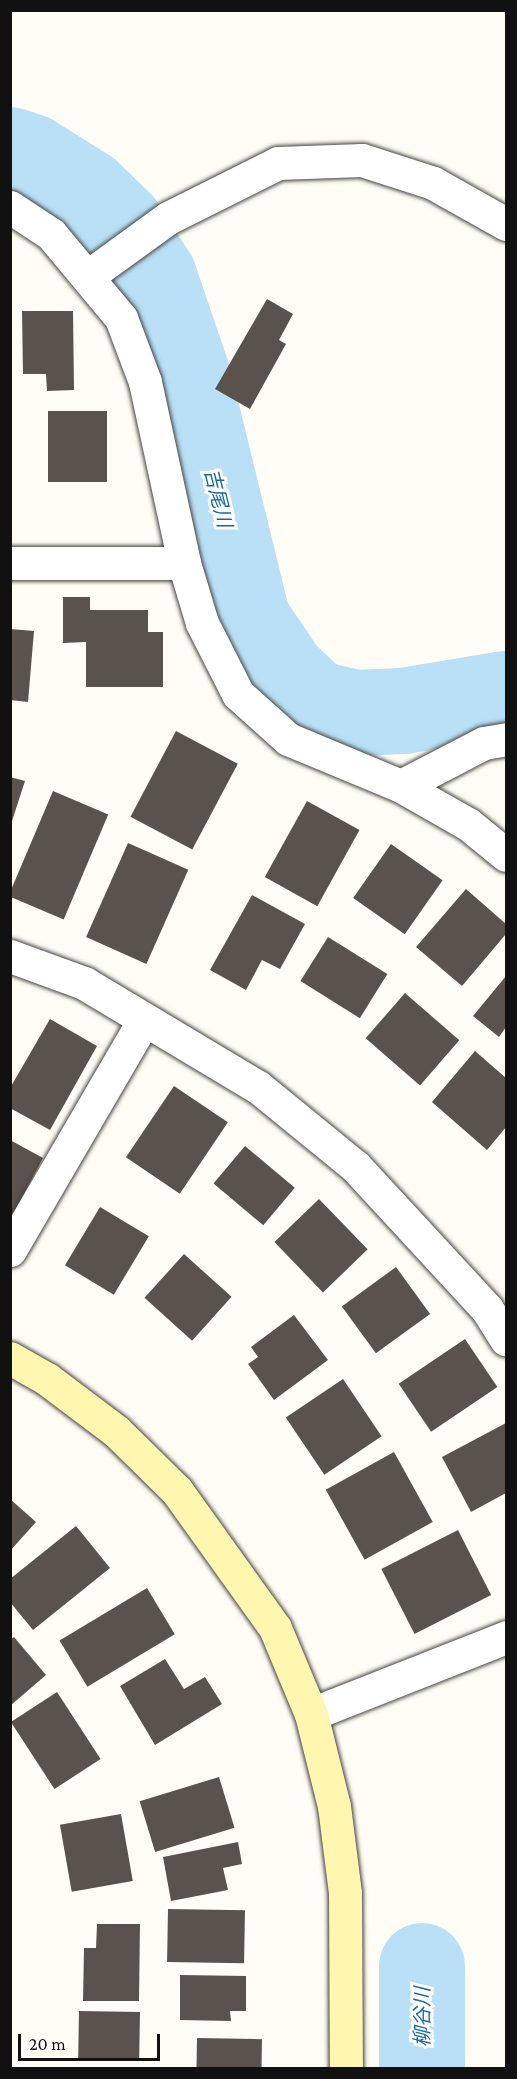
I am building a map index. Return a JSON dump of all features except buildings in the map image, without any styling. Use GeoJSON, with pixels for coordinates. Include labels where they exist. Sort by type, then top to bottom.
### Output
{"type":"FeatureCollection","features":[{"type":"Feature","properties":{"kind":"street"},"geometry":{"type":"LineString","coordinates":[[88,276],[116,259],[168,218],[278,163],[362,160],[433,183],[507,224]]}},
{"type":"Feature","properties":{"kind":"street"},"geometry":{"type":"LineString","coordinates":[[10,207],[51,234],[121,318],[145,382],[184,563],[201,623],[238,694],[288,739],[401,786],[468,824],[507,855]]}},
{"type":"Feature","properties":{"kind":"street"},"geometry":{"type":"LineString","coordinates":[[10,563],[184,563]]}},
{"type":"Feature","properties":{"kind":"street"},"geometry":{"type":"LineString","coordinates":[[401,786],[483,743],[507,739]]}},
{"type":"Feature","properties":{"kind":"street"},"geometry":{"type":"LineString","coordinates":[[10,956],[84,984],[258,1087],[355,1166],[488,1309],[507,1340]]}},
{"type":"Feature","properties":{"kind":"street"},"geometry":{"type":"LineString","coordinates":[[10,1251],[144,1020]]}},
{"type":"Feature","properties":{"kind":"street"},"geometry":{"type":"LineString","coordinates":[[10,1359],[47,1379],[116,1431],[177,1491],[274,1628],[311,1714],[334,1806],[345,1893],[346,2068]]}},
{"type":"Feature","properties":{"kind":"street"},"geometry":{"type":"LineString","coordinates":[[311,1714],[507,1637]]}},
{"type":"Feature","properties":{"kind":"waterway","name":"吉尾川"},"geometry":{"type":"LineString","coordinates":[[10,150],[31,157],[87,192],[121,225],[154,277],[188,377],[248,621],[284,674],[316,704],[355,713],[403,711],[506,694]]}},
{"type":"Feature","properties":{"kind":"waterway","name":"柳谷川"},"geometry":{"type":"LineString","coordinates":[[422,1966],[422,2068]]}}]}
